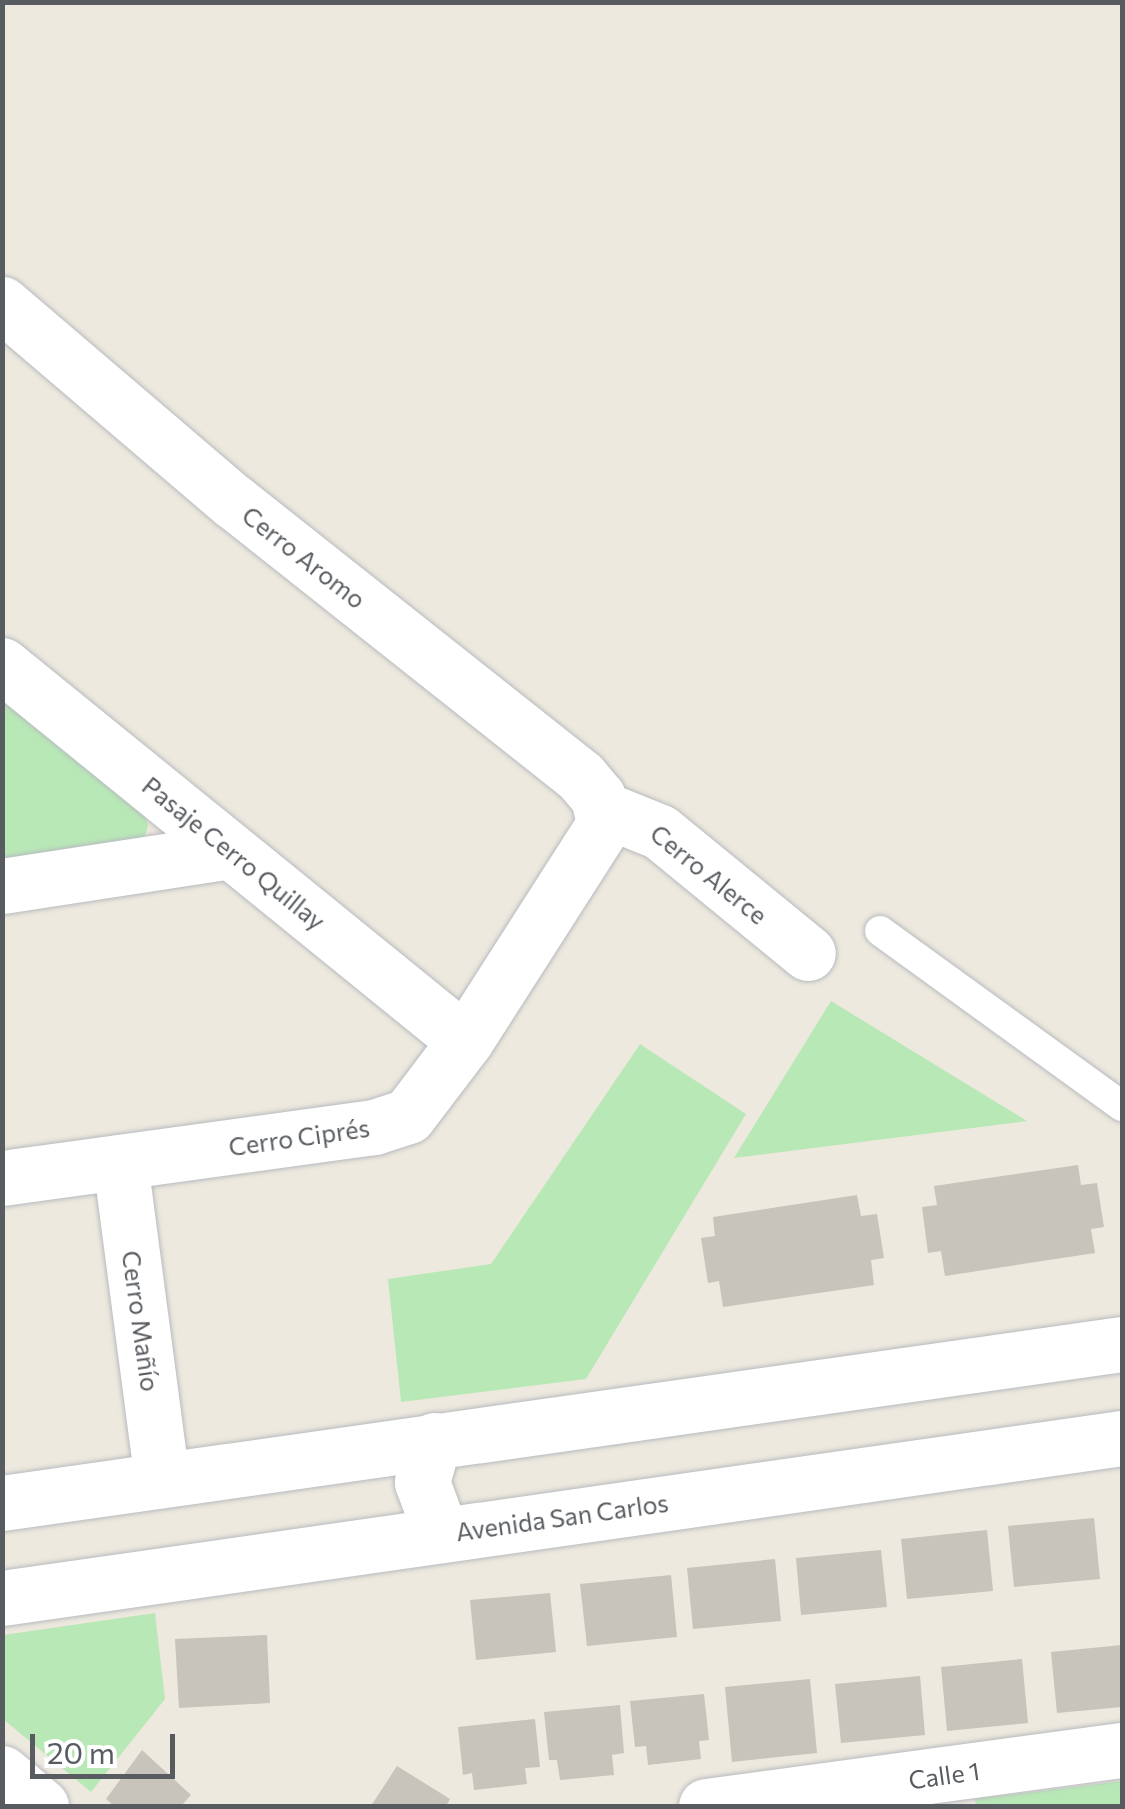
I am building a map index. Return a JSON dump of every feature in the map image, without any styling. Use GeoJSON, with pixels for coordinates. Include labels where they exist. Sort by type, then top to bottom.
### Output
{"type":"FeatureCollection","features":[{"type":"Feature","properties":{"kind":"street","name":"Cerro Aromo"},"geometry":{"type":"LineString","coordinates":[[2,304],[233,501],[582,777],[603,809]]}},
{"type":"Feature","properties":{"kind":"street","name":"Pasaje Cerro Quillay"},"geometry":{"type":"LineString","coordinates":[[2,666],[465,1041]]}},
{"type":"Feature","properties":{"kind":"street","name":"Cerro Alerce"},"geometry":{"type":"LineString","coordinates":[[603,809],[660,832],[808,953]]}},
{"type":"Feature","properties":{"kind":"street","name":"Cerro Ciprés"},"geometry":{"type":"LineString","coordinates":[[2,1178],[392,1124],[420,1105],[465,1041],[600,837],[603,809]]}},
{"type":"Feature","properties":{"kind":"street"},"geometry":{"type":"LineString","coordinates":[[2,886],[230,851]]}},
{"type":"Feature","properties":{"kind":"street","name":"Cerro Mañío"},"geometry":{"type":"LineString","coordinates":[[120,1162],[162,1479]]}},
{"type":"Feature","properties":{"kind":"street"},"geometry":{"type":"LineString","coordinates":[[2,1502],[1122,1344]]}},
{"type":"Feature","properties":{"kind":"street","name":"Avenida San Carlos"},"geometry":{"type":"LineString","coordinates":[[2,1598],[1122,1438]]}},
{"type":"Feature","properties":{"kind":"street"},"geometry":{"type":"LineString","coordinates":[[434,1440],[422,1482],[442,1534]]}},
{"type":"Feature","properties":{"kind":"street","name":"Calle 1"},"geometry":{"type":"LineString","coordinates":[[706,1806],[804,1802],[1122,1750]]}},
{"type":"Feature","properties":{"kind":"street"},"geometry":{"type":"LineString","coordinates":[[2,1772],[41,1806]]}},
{"type":"Feature","properties":{"kind":"lane"},"geometry":{"type":"LineString","coordinates":[[880,931],[1122,1106]]}},
{"type":"Feature","properties":{"kind":"green space"},"geometry":{"type":"Polygon","coordinates":[[[2,694],[141,803],[148,825],[143,844],[3,869],[2,694]]]}},
{"type":"Feature","properties":{"kind":"green space"},"geometry":{"type":"Polygon","coordinates":[[[831,1001],[1027,1121],[734,1158],[831,1001]]]}},
{"type":"Feature","properties":{"kind":"green space"},"geometry":{"type":"Polygon","coordinates":[[[640,1044],[746,1114],[586,1379],[401,1402],[388,1279],[491,1264],[640,1044]]]}},
{"type":"Feature","properties":{"kind":"green space"},"geometry":{"type":"Polygon","coordinates":[[[155,1613],[165,1699],[91,1792],[3,1719],[3,1635],[155,1613]]]}},
{"type":"Feature","properties":{"kind":"green space"},"geometry":{"type":"Polygon","coordinates":[[[1122,1781],[1122,1806],[976,1806],[975,1799],[1122,1781]]]}},
{"type":"Feature","properties":{"kind":"building"},"geometry":{"type":"Polygon","coordinates":[[[1078,1165],[1081,1185],[1097,1183],[1104,1227],[1091,1229],[1095,1253],[945,1276],[941,1251],[928,1253],[922,1207],[937,1205],[934,1186],[1078,1165]]]}},
{"type":"Feature","properties":{"kind":"building"},"geometry":{"type":"Polygon","coordinates":[[[857,1195],[861,1216],[877,1214],[884,1258],[871,1260],[874,1285],[723,1307],[719,1281],[708,1283],[701,1238],[715,1236],[713,1217],[857,1195]]]}},
{"type":"Feature","properties":{"kind":"building"},"geometry":{"type":"Polygon","coordinates":[[[1094,1518],[1100,1579],[1014,1587],[1008,1526],[1094,1518]]]}},
{"type":"Feature","properties":{"kind":"building"},"geometry":{"type":"Polygon","coordinates":[[[987,1530],[993,1591],[907,1599],[901,1539],[987,1530]]]}},
{"type":"Feature","properties":{"kind":"building"},"geometry":{"type":"Polygon","coordinates":[[[881,1550],[887,1607],[801,1615],[796,1558],[881,1550]]]}},
{"type":"Feature","properties":{"kind":"building"},"geometry":{"type":"Polygon","coordinates":[[[775,1559],[781,1621],[693,1629],[687,1568],[775,1559]]]}},
{"type":"Feature","properties":{"kind":"building"},"geometry":{"type":"Polygon","coordinates":[[[671,1575],[677,1637],[587,1646],[580,1584],[671,1575]]]}},
{"type":"Feature","properties":{"kind":"building"},"geometry":{"type":"Polygon","coordinates":[[[550,1593],[556,1652],[476,1660],[470,1600],[550,1593]]]}},
{"type":"Feature","properties":{"kind":"building"},"geometry":{"type":"Polygon","coordinates":[[[267,1635],[270,1703],[179,1708],[175,1639],[267,1635]]]}},
{"type":"Feature","properties":{"kind":"building"},"geometry":{"type":"Polygon","coordinates":[[[1122,1645],[1122,1707],[1057,1713],[1051,1652],[1122,1645]]]}},
{"type":"Feature","properties":{"kind":"building"},"geometry":{"type":"Polygon","coordinates":[[[1022,1659],[1028,1723],[947,1731],[941,1667],[1022,1659]]]}},
{"type":"Feature","properties":{"kind":"building"},"geometry":{"type":"Polygon","coordinates":[[[920,1676],[925,1735],[841,1743],[835,1684],[920,1676]]]}},
{"type":"Feature","properties":{"kind":"building"},"geometry":{"type":"Polygon","coordinates":[[[810,1679],[817,1753],[732,1762],[725,1687],[810,1679]]]}},
{"type":"Feature","properties":{"kind":"building"},"geometry":{"type":"Polygon","coordinates":[[[704,1694],[709,1740],[699,1741],[701,1759],[648,1765],[646,1746],[635,1747],[630,1701],[704,1694]]]}},
{"type":"Feature","properties":{"kind":"building"},"geometry":{"type":"Polygon","coordinates":[[[620,1705],[624,1753],[612,1755],[614,1775],[560,1780],[557,1760],[549,1760],[544,1712],[620,1705]]]}},
{"type":"Feature","properties":{"kind":"building"},"geometry":{"type":"Polygon","coordinates":[[[535,1719],[540,1767],[525,1768],[527,1784],[474,1790],[472,1773],[463,1775],[458,1727],[535,1719]]]}},
{"type":"Feature","properties":{"kind":"building"},"geometry":{"type":"Polygon","coordinates":[[[142,1750],[191,1795],[181,1806],[114,1806],[106,1799],[142,1750]]]}},
{"type":"Feature","properties":{"kind":"building"},"geometry":{"type":"Polygon","coordinates":[[[397,1766],[450,1799],[446,1806],[371,1806],[397,1766]]]}}]}
